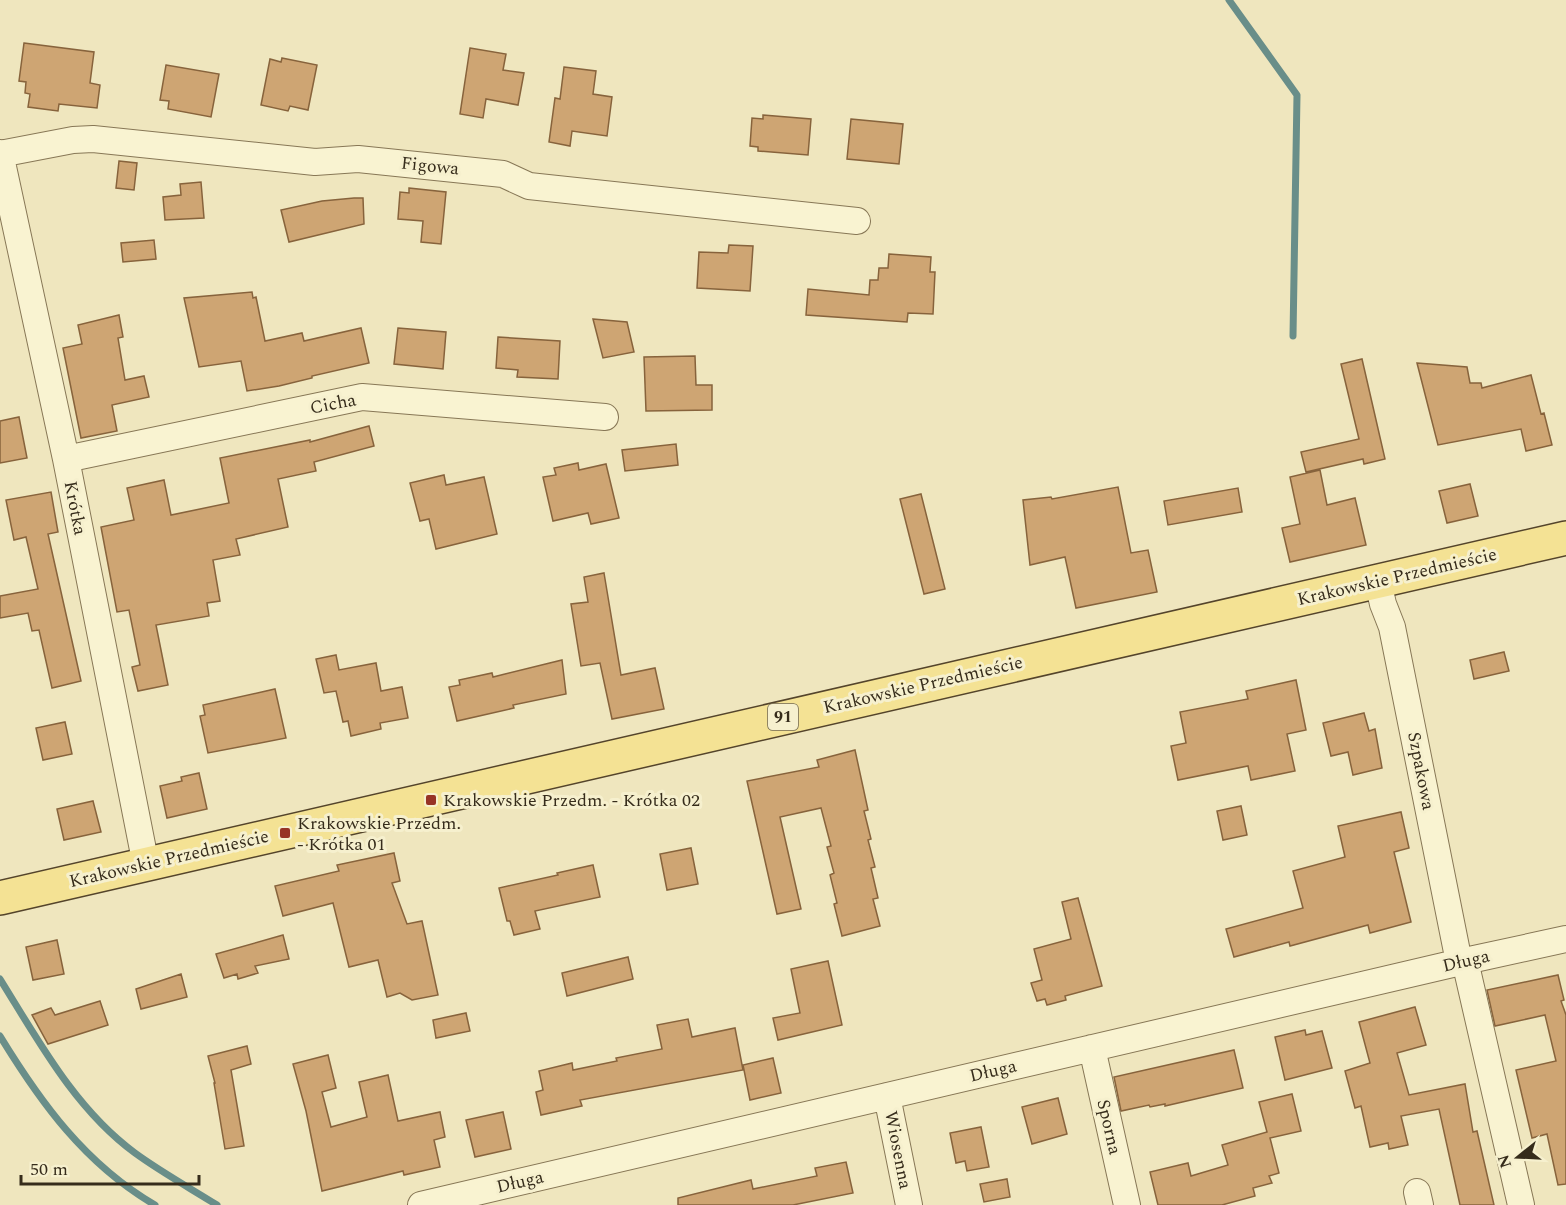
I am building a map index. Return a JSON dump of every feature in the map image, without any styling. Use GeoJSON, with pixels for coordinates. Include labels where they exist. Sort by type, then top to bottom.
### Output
{"type":"FeatureCollection","features":[{"type":"Feature","properties":{"kind":"main road","name":"Krakowskie Przedmieście"},"geometry":{"type":"LineString","coordinates":[[0,898],[1566,538]]}},
{"type":"Feature","properties":{"kind":"street","name":"Figowa"},"geometry":{"type":"LineString","coordinates":[[0,153],[73,140],[93,139],[315,162],[358,159],[503,174],[529,186],[857,221]]}},
{"type":"Feature","properties":{"kind":"street","name":"Krótka"},"geometry":{"type":"LineString","coordinates":[[0,153],[66,459],[146,864]]}},
{"type":"Feature","properties":{"kind":"street","name":"Cicha"},"geometry":{"type":"LineString","coordinates":[[66,459],[362,397],[605,417]]}},
{"type":"Feature","properties":{"kind":"street","name":"Szpakowa"},"geometry":{"type":"LineString","coordinates":[[1377,582],[1392,627],[1462,961],[1521,1205]]}},
{"type":"Feature","properties":{"kind":"street","name":"Długa"},"geometry":{"type":"LineString","coordinates":[[421,1205],[1462,961],[1566,939]]}},
{"type":"Feature","properties":{"kind":"street","name":"Sporna"},"geometry":{"type":"LineString","coordinates":[[1092,1048],[1127,1205]]}},
{"type":"Feature","properties":{"kind":"street","name":"Wiosenna"},"geometry":{"type":"LineString","coordinates":[[887,1096],[909,1205]]}},
{"type":"Feature","properties":{"kind":"building"},"geometry":{"type":"Polygon","coordinates":[[[24,43],[94,52],[90,83],[100,85],[97,108],[59,104],[58,111],[28,107],[30,94],[25,93],[26,82],[19,81],[24,43]]]}},
{"type":"Feature","properties":{"kind":"building"},"geometry":{"type":"Polygon","coordinates":[[[470,48],[506,54],[503,70],[524,73],[518,105],[486,99],[483,118],[460,114],[470,48]]]}},
{"type":"Feature","properties":{"kind":"building"},"geometry":{"type":"Polygon","coordinates":[[[282,58],[317,65],[308,110],[290,106],[288,111],[261,105],[270,59],[281,62],[282,58]]]}},
{"type":"Feature","properties":{"kind":"building"},"geometry":{"type":"Polygon","coordinates":[[[166,65],[219,74],[211,117],[168,109],[169,101],[160,100],[166,65]]]}},
{"type":"Feature","properties":{"kind":"building"},"geometry":{"type":"Polygon","coordinates":[[[564,67],[596,71],[593,94],[612,97],[607,136],[572,131],[570,146],[549,142],[555,98],[560,99],[564,67]]]}},
{"type":"Feature","properties":{"kind":"building"},"geometry":{"type":"Polygon","coordinates":[[[763,115],[811,119],[808,155],[758,151],[758,147],[750,146],[752,118],[763,119],[763,115]]]}},
{"type":"Feature","properties":{"kind":"building"},"geometry":{"type":"Polygon","coordinates":[[[851,119],[903,124],[899,164],[847,159],[851,119]]]}},
{"type":"Feature","properties":{"kind":"building"},"geometry":{"type":"Polygon","coordinates":[[[119,161],[137,163],[134,190],[116,188],[119,161]]]}},
{"type":"Feature","properties":{"kind":"building"},"geometry":{"type":"Polygon","coordinates":[[[201,182],[204,218],[165,220],[163,197],[181,195],[180,184],[201,182]]]}},
{"type":"Feature","properties":{"kind":"building"},"geometry":{"type":"Polygon","coordinates":[[[409,188],[446,192],[441,244],[421,242],[423,221],[398,219],[400,192],[409,193],[409,188]]]}},
{"type":"Feature","properties":{"kind":"building"},"geometry":{"type":"Polygon","coordinates":[[[363,198],[364,224],[289,242],[281,210],[322,201],[363,198]]]}},
{"type":"Feature","properties":{"kind":"building"},"geometry":{"type":"Polygon","coordinates":[[[154,240],[156,259],[123,262],[121,243],[154,240]]]}},
{"type":"Feature","properties":{"kind":"building"},"geometry":{"type":"Polygon","coordinates":[[[729,245],[753,246],[750,291],[697,288],[699,252],[728,253],[729,245]]]}},
{"type":"Feature","properties":{"kind":"building"},"geometry":{"type":"Polygon","coordinates":[[[889,254],[931,257],[930,272],[935,272],[933,314],[908,313],[907,322],[806,315],[808,289],[869,295],[870,280],[878,280],[879,268],[888,268],[889,254]]]}},
{"type":"Feature","properties":{"kind":"building"},"geometry":{"type":"Polygon","coordinates":[[[252,292],[253,298],[256,297],[265,341],[302,333],[304,341],[361,328],[369,363],[279,386],[247,391],[241,361],[199,367],[184,298],[252,292]]]}},
{"type":"Feature","properties":{"kind":"building"},"geometry":{"type":"Polygon","coordinates":[[[119,315],[123,337],[118,338],[125,380],[144,376],[149,397],[112,405],[117,431],[81,438],[63,348],[82,344],[78,325],[119,315]]]}},
{"type":"Feature","properties":{"kind":"building"},"geometry":{"type":"Polygon","coordinates":[[[593,319],[627,322],[634,352],[603,358],[593,319]]]}},
{"type":"Feature","properties":{"kind":"building"},"geometry":{"type":"Polygon","coordinates":[[[398,328],[446,332],[443,369],[394,364],[398,328]]]}},
{"type":"Feature","properties":{"kind":"building"},"geometry":{"type":"Polygon","coordinates":[[[498,337],[560,341],[558,379],[517,377],[518,370],[496,368],[498,337]]]}},
{"type":"Feature","properties":{"kind":"building"},"geometry":{"type":"Polygon","coordinates":[[[695,356],[696,385],[712,385],[712,410],[646,411],[644,357],[695,356]]]}},
{"type":"Feature","properties":{"kind":"building"},"geometry":{"type":"Polygon","coordinates":[[[1362,359],[1385,459],[1364,464],[1363,459],[1306,472],[1301,452],[1359,439],[1341,364],[1362,359]]]}},
{"type":"Feature","properties":{"kind":"building"},"geometry":{"type":"Polygon","coordinates":[[[1417,363],[1467,367],[1470,383],[1481,383],[1482,388],[1531,375],[1552,445],[1526,451],[1521,429],[1438,445],[1417,363]]]}},
{"type":"Feature","properties":{"kind":"building"},"geometry":{"type":"Polygon","coordinates":[[[19,417],[27,458],[0,463],[0,421],[19,417]]]}},
{"type":"Feature","properties":{"kind":"building"},"geometry":{"type":"Polygon","coordinates":[[[369,426],[374,446],[314,462],[316,471],[278,479],[288,527],[236,539],[240,555],[213,560],[220,601],[207,603],[209,616],[156,625],[168,685],[138,691],[132,667],[140,665],[129,610],[117,612],[101,527],[134,520],[127,488],[164,480],[171,515],[229,503],[220,458],[310,440],[310,442],[369,426]]]}},
{"type":"Feature","properties":{"kind":"building"},"geometry":{"type":"Polygon","coordinates":[[[676,444],[678,465],[625,471],[622,450],[676,444]]]}},
{"type":"Feature","properties":{"kind":"building"},"geometry":{"type":"Polygon","coordinates":[[[578,463],[579,470],[606,464],[619,518],[591,524],[588,513],[553,521],[543,477],[556,475],[554,468],[578,463]]]}},
{"type":"Feature","properties":{"kind":"building"},"geometry":{"type":"Polygon","coordinates":[[[1320,470],[1327,505],[1355,498],[1366,545],[1290,562],[1282,528],[1300,524],[1290,477],[1320,470]]]}},
{"type":"Feature","properties":{"kind":"building"},"geometry":{"type":"Polygon","coordinates":[[[444,475],[446,485],[484,477],[497,534],[436,549],[429,519],[420,521],[410,483],[444,475]]]}},
{"type":"Feature","properties":{"kind":"building"},"geometry":{"type":"Polygon","coordinates":[[[1470,484],[1478,516],[1447,523],[1439,491],[1470,484]]]}},
{"type":"Feature","properties":{"kind":"building"},"geometry":{"type":"Polygon","coordinates":[[[1118,487],[1131,553],[1148,550],[1157,592],[1076,608],[1065,557],[1030,565],[1023,500],[1051,497],[1052,499],[1118,487]]]}},
{"type":"Feature","properties":{"kind":"building"},"geometry":{"type":"Polygon","coordinates":[[[1238,488],[1242,512],[1168,525],[1164,501],[1238,488]]]}},
{"type":"Feature","properties":{"kind":"building"},"geometry":{"type":"Polygon","coordinates":[[[51,492],[58,532],[48,534],[81,681],[52,688],[39,630],[32,631],[28,613],[0,618],[0,596],[38,589],[26,537],[14,540],[6,500],[51,492]]]}},
{"type":"Feature","properties":{"kind":"building"},"geometry":{"type":"Polygon","coordinates":[[[921,494],[945,589],[924,594],[900,499],[921,494]]]}},
{"type":"Feature","properties":{"kind":"building"},"geometry":{"type":"Polygon","coordinates":[[[604,573],[621,675],[655,668],[664,709],[612,719],[600,663],[581,666],[571,604],[588,602],[584,577],[604,573]]]}},
{"type":"Feature","properties":{"kind":"building"},"geometry":{"type":"Polygon","coordinates":[[[1504,652],[1509,671],[1474,679],[1470,660],[1504,652]]]}},
{"type":"Feature","properties":{"kind":"building"},"geometry":{"type":"Polygon","coordinates":[[[336,655],[339,670],[376,663],[381,691],[402,687],[408,718],[380,723],[381,729],[351,736],[348,721],[343,722],[336,691],[324,693],[316,659],[336,655]]]}},
{"type":"Feature","properties":{"kind":"building"},"geometry":{"type":"Polygon","coordinates":[[[562,660],[566,694],[513,705],[514,708],[457,721],[449,687],[460,685],[459,680],[492,673],[493,677],[562,660]]]}},
{"type":"Feature","properties":{"kind":"building"},"geometry":{"type":"Polygon","coordinates":[[[1296,680],[1306,730],[1287,734],[1295,771],[1251,780],[1248,766],[1178,780],[1171,746],[1186,743],[1180,712],[1248,699],[1246,691],[1296,680]]]}},
{"type":"Feature","properties":{"kind":"building"},"geometry":{"type":"Polygon","coordinates":[[[275,689],[286,738],[208,753],[200,716],[205,715],[203,705],[275,689]]]}},
{"type":"Feature","properties":{"kind":"building"},"geometry":{"type":"Polygon","coordinates":[[[1364,713],[1369,731],[1375,729],[1382,768],[1353,775],[1348,752],[1331,756],[1323,723],[1364,713]]]}},
{"type":"Feature","properties":{"kind":"building"},"geometry":{"type":"Polygon","coordinates":[[[65,722],[72,754],[43,760],[36,728],[65,722]]]}},
{"type":"Feature","properties":{"kind":"building"},"geometry":{"type":"Polygon","coordinates":[[[855,750],[868,810],[864,811],[871,839],[868,840],[875,867],[871,868],[878,898],[873,899],[880,926],[842,936],[830,875],[834,873],[827,847],[831,846],[821,808],[780,817],[801,909],[777,914],[747,781],[819,767],[817,760],[855,750]]]}},
{"type":"Feature","properties":{"kind":"building"},"geometry":{"type":"Polygon","coordinates":[[[199,773],[207,809],[167,818],[160,786],[182,781],[181,777],[199,773]]]}},
{"type":"Feature","properties":{"kind":"building"},"geometry":{"type":"Polygon","coordinates":[[[93,801],[101,832],[64,840],[57,809],[93,801]]]}},
{"type":"Feature","properties":{"kind":"building"},"geometry":{"type":"Polygon","coordinates":[[[1241,806],[1247,835],[1223,840],[1217,811],[1241,806]]]}},
{"type":"Feature","properties":{"kind":"building"},"geometry":{"type":"Polygon","coordinates":[[[1401,812],[1409,848],[1394,852],[1411,922],[1370,933],[1368,925],[1290,946],[1289,942],[1234,957],[1226,929],[1303,908],[1293,871],[1345,857],[1338,826],[1401,812]]]}},
{"type":"Feature","properties":{"kind":"building"},"geometry":{"type":"Polygon","coordinates":[[[691,848],[698,884],[667,890],[660,854],[691,848]]]}},
{"type":"Feature","properties":{"kind":"building"},"geometry":{"type":"Polygon","coordinates":[[[394,853],[400,881],[392,883],[407,924],[422,921],[438,995],[412,1000],[400,993],[387,997],[378,960],[349,967],[333,903],[283,916],[275,886],[339,871],[337,865],[394,853]]]}},
{"type":"Feature","properties":{"kind":"building"},"geometry":{"type":"Polygon","coordinates":[[[593,865],[600,897],[535,911],[540,929],[514,935],[510,921],[507,921],[499,888],[593,865]]]}},
{"type":"Feature","properties":{"kind":"building"},"geometry":{"type":"Polygon","coordinates":[[[1078,898],[1102,986],[1065,996],[1066,1000],[1047,1005],[1045,999],[1037,1001],[1031,983],[1042,980],[1034,949],[1071,939],[1062,902],[1078,898]]]}},
{"type":"Feature","properties":{"kind":"building"},"geometry":{"type":"Polygon","coordinates":[[[283,935],[289,959],[255,966],[258,973],[238,979],[237,974],[224,978],[216,954],[283,935]]]}},
{"type":"Feature","properties":{"kind":"building"},"geometry":{"type":"Polygon","coordinates":[[[57,940],[64,974],[33,980],[26,947],[57,940]]]}},
{"type":"Feature","properties":{"kind":"building"},"geometry":{"type":"Polygon","coordinates":[[[628,957],[633,979],[567,996],[562,973],[628,957]]]}},
{"type":"Feature","properties":{"kind":"building"},"geometry":{"type":"Polygon","coordinates":[[[828,961],[842,1025],[778,1040],[773,1018],[800,1013],[791,969],[828,961]]]}},
{"type":"Feature","properties":{"kind":"building"},"geometry":{"type":"Polygon","coordinates":[[[181,974],[187,997],[141,1009],[136,989],[181,974]]]}},
{"type":"Feature","properties":{"kind":"building"},"geometry":{"type":"Polygon","coordinates":[[[1558,975],[1564,1000],[1561,1001],[1566,1015],[1566,1184],[1558,1185],[1547,1134],[1532,1138],[1516,1070],[1556,1061],[1545,1015],[1495,1026],[1487,990],[1558,975]]]}},
{"type":"Feature","properties":{"kind":"building"},"geometry":{"type":"Polygon","coordinates":[[[100,1001],[108,1025],[48,1044],[32,1015],[51,1008],[55,1015],[100,1001]]]}},
{"type":"Feature","properties":{"kind":"building"},"geometry":{"type":"Polygon","coordinates":[[[1415,1007],[1426,1045],[1397,1053],[1409,1095],[1465,1084],[1473,1132],[1477,1131],[1494,1205],[1460,1205],[1439,1109],[1401,1116],[1408,1145],[1389,1149],[1388,1143],[1370,1147],[1361,1106],[1355,1108],[1345,1071],[1370,1063],[1359,1022],[1415,1007]]]}},
{"type":"Feature","properties":{"kind":"building"},"geometry":{"type":"Polygon","coordinates":[[[466,1013],[470,1031],[436,1038],[433,1020],[466,1013]]]}},
{"type":"Feature","properties":{"kind":"building"},"geometry":{"type":"Polygon","coordinates":[[[688,1019],[692,1037],[735,1028],[743,1070],[580,1100],[582,1106],[541,1115],[536,1092],[543,1090],[539,1071],[572,1063],[573,1070],[617,1061],[616,1058],[662,1049],[657,1025],[688,1019]]]}},
{"type":"Feature","properties":{"kind":"building"},"geometry":{"type":"Polygon","coordinates":[[[1305,1030],[1306,1035],[1322,1031],[1332,1068],[1285,1080],[1275,1037],[1305,1030]]]}},
{"type":"Feature","properties":{"kind":"building"},"geometry":{"type":"Polygon","coordinates":[[[247,1046],[251,1064],[231,1070],[244,1146],[225,1149],[215,1083],[208,1056],[247,1046]]]}},
{"type":"Feature","properties":{"kind":"building"},"geometry":{"type":"Polygon","coordinates":[[[1234,1050],[1243,1088],[1165,1106],[1165,1104],[1150,1107],[1149,1105],[1121,1111],[1114,1077],[1234,1050]]]}},
{"type":"Feature","properties":{"kind":"building"},"geometry":{"type":"Polygon","coordinates":[[[328,1055],[336,1088],[322,1092],[331,1127],[367,1117],[359,1082],[388,1075],[398,1121],[440,1112],[445,1137],[434,1140],[440,1167],[404,1175],[403,1171],[322,1191],[306,1111],[293,1064],[328,1055]]]}},
{"type":"Feature","properties":{"kind":"building"},"geometry":{"type":"Polygon","coordinates":[[[773,1058],[781,1093],[750,1100],[743,1065],[773,1058]]]}},
{"type":"Feature","properties":{"kind":"building"},"geometry":{"type":"Polygon","coordinates":[[[1292,1094],[1301,1131],[1270,1138],[1279,1173],[1269,1176],[1272,1183],[1253,1188],[1255,1196],[1222,1205],[1158,1205],[1150,1172],[1188,1163],[1191,1176],[1228,1165],[1222,1145],[1267,1132],[1259,1102],[1292,1094]]]}},
{"type":"Feature","properties":{"kind":"building"},"geometry":{"type":"Polygon","coordinates":[[[1058,1098],[1067,1134],[1032,1144],[1022,1107],[1058,1098]]]}},
{"type":"Feature","properties":{"kind":"building"},"geometry":{"type":"Polygon","coordinates":[[[503,1112],[511,1149],[475,1157],[466,1120],[503,1112]]]}},
{"type":"Feature","properties":{"kind":"building"},"geometry":{"type":"Polygon","coordinates":[[[981,1127],[989,1167],[967,1171],[965,1161],[956,1163],[950,1133],[981,1127]]]}},
{"type":"Feature","properties":{"kind":"building"},"geometry":{"type":"Polygon","coordinates":[[[846,1162],[853,1193],[793,1205],[678,1205],[678,1198],[751,1180],[753,1189],[817,1176],[815,1168],[846,1162]]]}},
{"type":"Feature","properties":{"kind":"building"},"geometry":{"type":"Polygon","coordinates":[[[1007,1179],[1010,1197],[984,1202],[980,1184],[1007,1179]]]}},
{"type":"Feature","properties":{"kind":"waterway"},"geometry":{"type":"LineString","coordinates":[[1229,0],[1297,95],[1293,336]]}},
{"type":"Feature","properties":{"kind":"waterway"},"geometry":{"type":"LineString","coordinates":[[0,979],[59,1072],[94,1116],[135,1153],[217,1205]]}},
{"type":"Feature","properties":{"kind":"waterway"},"geometry":{"type":"LineString","coordinates":[[0,1036],[49,1108],[86,1151],[107,1171],[155,1205]]}},
{"type":"Feature","properties":{"kind":"place","name":"Krakowskie Przedm. - Krótka 02"},"geometry":{"type":"Point","coordinates":[431,800]}},
{"type":"Feature","properties":{"kind":"place","name":"Krakowskie Przedm. - Krótka 01"},"geometry":{"type":"Point","coordinates":[285,833]}}]}
